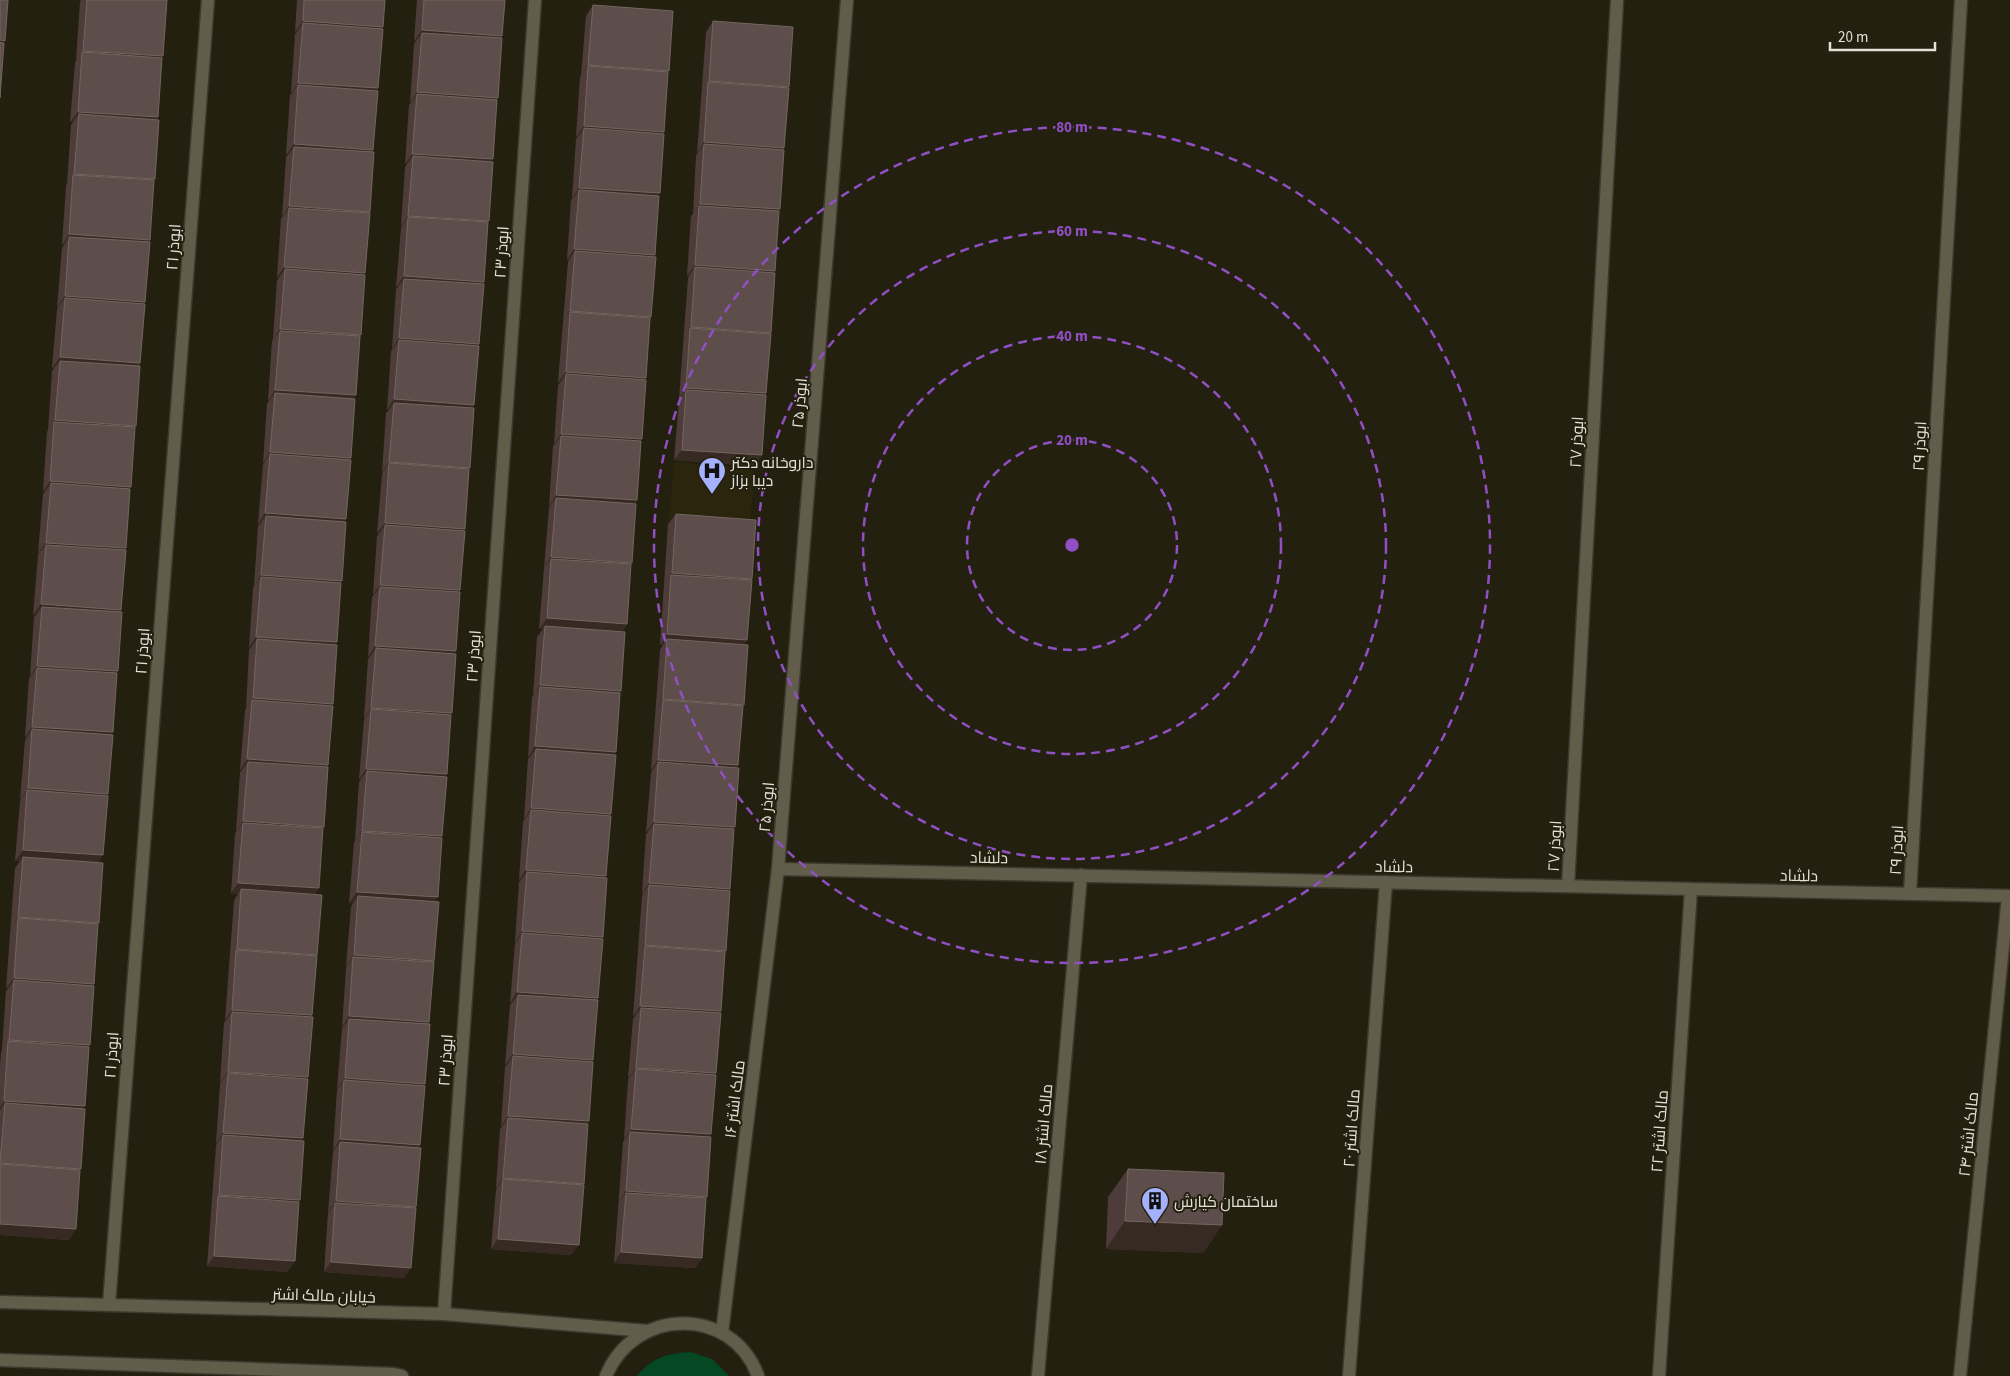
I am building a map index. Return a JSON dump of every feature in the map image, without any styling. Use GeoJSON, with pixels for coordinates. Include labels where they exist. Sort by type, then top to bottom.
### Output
{"type":"FeatureCollection","features":[{"type":"Feature","properties":{"kind":"street","name":"ابوذر ۲۱"},"geometry":{"type":"LineString","coordinates":[[109,1305],[208,0]]}},
{"type":"Feature","properties":{"kind":"street","name":"ابوذر ۲۳"},"geometry":{"type":"LineString","coordinates":[[444,1314],[535,0]]}},
{"type":"Feature","properties":{"kind":"street","name":"ابوذر ۲۵"},"geometry":{"type":"LineString","coordinates":[[778,869],[847,0]]}},
{"type":"Feature","properties":{"kind":"street","name":"ابوذر ۲۷"},"geometry":{"type":"LineString","coordinates":[[1568,886],[1618,0]]}},
{"type":"Feature","properties":{"kind":"street","name":"ابوذر ۲۹"},"geometry":{"type":"LineString","coordinates":[[1910,894],[1961,0]]}},
{"type":"Feature","properties":{"kind":"street","name":"دلشاد"},"geometry":{"type":"LineString","coordinates":[[778,869],[2009,896]]}},
{"type":"Feature","properties":{"kind":"street","name":"مالک اشتر ۱۶"},"geometry":{"type":"LineString","coordinates":[[722,1333],[778,869]]}},
{"type":"Feature","properties":{"kind":"street","name":"مالک اشتر ۱۸"},"geometry":{"type":"LineString","coordinates":[[1038,1376],[1081,875]]}},
{"type":"Feature","properties":{"kind":"street","name":"مالک اشتر ۲۰"},"geometry":{"type":"LineString","coordinates":[[1349,1376],[1386,882]]}},
{"type":"Feature","properties":{"kind":"street","name":"مالک اشتر ۲۲"},"geometry":{"type":"LineString","coordinates":[[1658,1376],[1691,889]]}},
{"type":"Feature","properties":{"kind":"street","name":"مالک اشتر ۲۴"},"geometry":{"type":"LineString","coordinates":[[1960,1376],[2009,896]]}},
{"type":"Feature","properties":{"kind":"street","name":"خیابان مالک اشتر"},"geometry":{"type":"LineString","coordinates":[[0,1302],[444,1314],[647,1331]]}},
{"type":"Feature","properties":{"kind":"street"},"geometry":{"type":"LineString","coordinates":[[606,1376],[611,1363],[627,1344],[647,1331],[672,1323],[698,1324],[722,1333],[743,1350],[758,1376]]}},
{"type":"Feature","properties":{"kind":"street"},"geometry":{"type":"LineString","coordinates":[[0,1360],[259,1373],[394,1374],[402,1376]]}},
{"type":"Feature","properties":{"kind":"shaded area","name":"داروخانه دکتر دیبا بزاز"},"geometry":{"type":"Polygon","coordinates":[[[674,462],[754,468],[750,527],[669,521],[674,462]]]}},
{"type":"Feature","properties":{"kind":"green space"},"geometry":{"type":"Polygon","coordinates":[[[690,1352],[712,1359],[729,1376],[637,1376],[660,1358],[690,1352]]]}},
{"type":"Feature","properties":{"kind":"building"},"geometry":{"type":"Polygon","coordinates":[[[0,0],[8,0],[5,41],[0,40],[0,0]]]}},
{"type":"Feature","properties":{"kind":"building"},"geometry":{"type":"Polygon","coordinates":[[[87,0],[167,0],[163,56],[83,51],[87,0]]]}},
{"type":"Feature","properties":{"kind":"building"},"geometry":{"type":"Polygon","coordinates":[[[304,0],[385,0],[383,27],[303,21],[304,0]]]}},
{"type":"Feature","properties":{"kind":"building"},"geometry":{"type":"Polygon","coordinates":[[[424,0],[505,0],[502,36],[422,30],[424,0]]]}},
{"type":"Feature","properties":{"kind":"building"},"geometry":{"type":"Polygon","coordinates":[[[593,5],[673,11],[669,71],[588,65],[593,5]]]}},
{"type":"Feature","properties":{"kind":"building"},"geometry":{"type":"Polygon","coordinates":[[[713,21],[793,27],[789,87],[709,81],[713,21]]]}},
{"type":"Feature","properties":{"kind":"building"},"geometry":{"type":"Polygon","coordinates":[[[303,23],[383,29],[378,88],[298,83],[303,23]]]}},
{"type":"Feature","properties":{"kind":"building"},"geometry":{"type":"Polygon","coordinates":[[[422,33],[502,38],[498,98],[417,92],[422,33]]]}},
{"type":"Feature","properties":{"kind":"building"},"geometry":{"type":"Polygon","coordinates":[[[0,42],[4,43],[0,98],[0,42]]]}},
{"type":"Feature","properties":{"kind":"building"},"geometry":{"type":"Polygon","coordinates":[[[82,52],[162,58],[158,117],[78,112],[82,52]]]}},
{"type":"Feature","properties":{"kind":"building"},"geometry":{"type":"Polygon","coordinates":[[[588,66],[668,72],[664,132],[584,126],[588,66]]]}},
{"type":"Feature","properties":{"kind":"building"},"geometry":{"type":"Polygon","coordinates":[[[708,82],[789,88],[784,148],[704,142],[708,82]]]}},
{"type":"Feature","properties":{"kind":"building"},"geometry":{"type":"Polygon","coordinates":[[[298,85],[378,91],[373,150],[294,144],[298,85]]]}},
{"type":"Feature","properties":{"kind":"building"},"geometry":{"type":"Polygon","coordinates":[[[417,94],[497,100],[493,159],[412,154],[417,94]]]}},
{"type":"Feature","properties":{"kind":"building"},"geometry":{"type":"Polygon","coordinates":[[[79,114],[159,120],[155,179],[74,174],[79,114]]]}},
{"type":"Feature","properties":{"kind":"building"},"geometry":{"type":"Polygon","coordinates":[[[584,128],[664,134],[660,193],[579,188],[584,128]]]}},
{"type":"Feature","properties":{"kind":"building"},"geometry":{"type":"Polygon","coordinates":[[[704,144],[784,150],[780,209],[700,204],[704,144]]]}},
{"type":"Feature","properties":{"kind":"building"},"geometry":{"type":"Polygon","coordinates":[[[294,147],[374,152],[370,212],[289,206],[294,147]]]}},
{"type":"Feature","properties":{"kind":"building"},"geometry":{"type":"Polygon","coordinates":[[[413,156],[493,162],[489,221],[408,216],[413,156]]]}},
{"type":"Feature","properties":{"kind":"building"},"geometry":{"type":"Polygon","coordinates":[[[73,175],[154,180],[150,240],[69,234],[73,175]]]}},
{"type":"Feature","properties":{"kind":"building"},"geometry":{"type":"Polygon","coordinates":[[[579,190],[659,196],[655,255],[574,249],[579,190]]]}},
{"type":"Feature","properties":{"kind":"building"},"geometry":{"type":"Polygon","coordinates":[[[699,206],[779,211],[775,271],[695,265],[699,206]]]}},
{"type":"Feature","properties":{"kind":"building"},"geometry":{"type":"Polygon","coordinates":[[[289,208],[370,213],[365,273],[284,267],[289,208]]]}},
{"type":"Feature","properties":{"kind":"building"},"geometry":{"type":"Polygon","coordinates":[[[408,217],[488,222],[484,282],[404,276],[408,217]]]}},
{"type":"Feature","properties":{"kind":"building"},"geometry":{"type":"Polygon","coordinates":[[[69,237],[150,242],[145,302],[65,296],[69,237]]]}},
{"type":"Feature","properties":{"kind":"building"},"geometry":{"type":"Polygon","coordinates":[[[575,251],[656,257],[651,317],[570,311],[575,251]]]}},
{"type":"Feature","properties":{"kind":"building"},"geometry":{"type":"Polygon","coordinates":[[[695,267],[775,273],[771,333],[691,327],[695,267]]]}},
{"type":"Feature","properties":{"kind":"building"},"geometry":{"type":"Polygon","coordinates":[[[285,269],[365,275],[361,335],[280,329],[285,269]]]}},
{"type":"Feature","properties":{"kind":"building"},"geometry":{"type":"Polygon","coordinates":[[[404,279],[484,284],[479,344],[399,338],[404,279]]]}},
{"type":"Feature","properties":{"kind":"building"},"geometry":{"type":"Polygon","coordinates":[[[65,298],[145,304],[140,363],[60,357],[65,298]]]}},
{"type":"Feature","properties":{"kind":"building"},"geometry":{"type":"Polygon","coordinates":[[[570,312],[650,318],[646,378],[566,372],[570,312]]]}},
{"type":"Feature","properties":{"kind":"building"},"geometry":{"type":"Polygon","coordinates":[[[690,328],[771,334],[766,393],[686,388],[690,328]]]}},
{"type":"Feature","properties":{"kind":"building"},"geometry":{"type":"Polygon","coordinates":[[[280,331],[360,336],[356,395],[275,390],[280,331]]]}},
{"type":"Feature","properties":{"kind":"building"},"geometry":{"type":"Polygon","coordinates":[[[399,340],[479,346],[474,405],[394,399],[399,340]]]}},
{"type":"Feature","properties":{"kind":"building"},"geometry":{"type":"Polygon","coordinates":[[[60,361],[140,366],[136,426],[55,420],[60,361]]]}},
{"type":"Feature","properties":{"kind":"building"},"geometry":{"type":"Polygon","coordinates":[[[566,374],[646,380],[642,439],[561,434],[566,374]]]}},
{"type":"Feature","properties":{"kind":"building"},"geometry":{"type":"Polygon","coordinates":[[[686,390],[766,395],[762,455],[682,450],[686,390]]]}},
{"type":"Feature","properties":{"kind":"building"},"geometry":{"type":"Polygon","coordinates":[[[275,393],[355,399],[351,458],[270,452],[275,393]]]}},
{"type":"Feature","properties":{"kind":"building"},"geometry":{"type":"Polygon","coordinates":[[[394,403],[474,408],[470,468],[389,462],[394,403]]]}},
{"type":"Feature","properties":{"kind":"building"},"geometry":{"type":"Polygon","coordinates":[[[54,422],[135,427],[131,487],[50,481],[54,422]]]}},
{"type":"Feature","properties":{"kind":"building"},"geometry":{"type":"Polygon","coordinates":[[[561,436],[641,441],[637,500],[556,495],[561,436]]]}},
{"type":"Feature","properties":{"kind":"building"},"geometry":{"type":"Polygon","coordinates":[[[270,454],[351,460],[346,519],[265,513],[270,454]]]}},
{"type":"Feature","properties":{"kind":"building"},"geometry":{"type":"Polygon","coordinates":[[[389,463],[469,469],[465,529],[385,523],[389,463]]]}},
{"type":"Feature","properties":{"kind":"building"},"geometry":{"type":"Polygon","coordinates":[[[51,483],[130,489],[126,548],[46,543],[51,483]]]}},
{"type":"Feature","properties":{"kind":"building"},"geometry":{"type":"Polygon","coordinates":[[[556,498],[636,504],[632,563],[551,557],[556,498]]]}},
{"type":"Feature","properties":{"kind":"building"},"geometry":{"type":"Polygon","coordinates":[[[676,514],[756,520],[752,579],[672,573],[676,514]]]}},
{"type":"Feature","properties":{"kind":"building"},"geometry":{"type":"Polygon","coordinates":[[[266,516],[346,522],[342,581],[261,575],[266,516]]]}},
{"type":"Feature","properties":{"kind":"building"},"geometry":{"type":"Polygon","coordinates":[[[385,525],[465,531],[460,590],[380,585],[385,525]]]}},
{"type":"Feature","properties":{"kind":"building"},"geometry":{"type":"Polygon","coordinates":[[[46,545],[126,550],[121,610],[41,604],[46,545]]]}},
{"type":"Feature","properties":{"kind":"building"},"geometry":{"type":"Polygon","coordinates":[[[551,559],[631,564],[627,624],[547,618],[551,559]]]}},
{"type":"Feature","properties":{"kind":"building"},"geometry":{"type":"Polygon","coordinates":[[[671,575],[752,580],[747,640],[667,634],[671,575]]]}},
{"type":"Feature","properties":{"kind":"building"},"geometry":{"type":"Polygon","coordinates":[[[261,577],[341,583],[337,642],[256,637],[261,577]]]}},
{"type":"Feature","properties":{"kind":"building"},"geometry":{"type":"Polygon","coordinates":[[[380,587],[460,592],[456,651],[375,646],[380,587]]]}},
{"type":"Feature","properties":{"kind":"building"},"geometry":{"type":"Polygon","coordinates":[[[42,607],[122,612],[118,671],[37,666],[42,607]]]}},
{"type":"Feature","properties":{"kind":"building"},"geometry":{"type":"Polygon","coordinates":[[[545,626],[625,632],[621,691],[540,685],[545,626]]]}},
{"type":"Feature","properties":{"kind":"building"},"geometry":{"type":"Polygon","coordinates":[[[257,639],[337,645],[333,704],[253,698],[257,639]]]}},
{"type":"Feature","properties":{"kind":"building"},"geometry":{"type":"Polygon","coordinates":[[[667,639],[748,645],[744,705],[663,699],[667,639]]]}},
{"type":"Feature","properties":{"kind":"building"},"geometry":{"type":"Polygon","coordinates":[[[376,648],[456,654],[452,713],[371,708],[376,648]]]}},
{"type":"Feature","properties":{"kind":"building"},"geometry":{"type":"Polygon","coordinates":[[[37,668],[117,673],[113,732],[32,727],[37,668]]]}},
{"type":"Feature","properties":{"kind":"building"},"geometry":{"type":"Polygon","coordinates":[[[540,687],[620,693],[616,752],[535,746],[540,687]]]}},
{"type":"Feature","properties":{"kind":"building"},"geometry":{"type":"Polygon","coordinates":[[[252,700],[333,706],[328,765],[247,759],[252,700]]]}},
{"type":"Feature","properties":{"kind":"building"},"geometry":{"type":"Polygon","coordinates":[[[663,700],[743,706],[738,765],[658,760],[663,700]]]}},
{"type":"Feature","properties":{"kind":"building"},"geometry":{"type":"Polygon","coordinates":[[[371,709],[451,715],[447,774],[366,769],[371,709]]]}},
{"type":"Feature","properties":{"kind":"building"},"geometry":{"type":"Polygon","coordinates":[[[32,729],[113,735],[108,794],[28,788],[32,729]]]}},
{"type":"Feature","properties":{"kind":"building"},"geometry":{"type":"Polygon","coordinates":[[[536,749],[616,755],[611,814],[531,808],[536,749]]]}},
{"type":"Feature","properties":{"kind":"building"},"geometry":{"type":"Polygon","coordinates":[[[248,762],[328,767],[324,827],[243,821],[248,762]]]}},
{"type":"Feature","properties":{"kind":"building"},"geometry":{"type":"Polygon","coordinates":[[[658,762],[739,768],[735,827],[654,822],[658,762]]]}},
{"type":"Feature","properties":{"kind":"building"},"geometry":{"type":"Polygon","coordinates":[[[367,771],[447,777],[442,836],[362,831],[367,771]]]}},
{"type":"Feature","properties":{"kind":"building"},"geometry":{"type":"Polygon","coordinates":[[[27,790],[108,796],[103,855],[23,850],[27,790]]]}},
{"type":"Feature","properties":{"kind":"building"},"geometry":{"type":"Polygon","coordinates":[[[531,810],[611,816],[606,876],[526,870],[531,810]]]}},
{"type":"Feature","properties":{"kind":"building"},"geometry":{"type":"Polygon","coordinates":[[[243,823],[323,828],[319,888],[238,883],[243,823]]]}},
{"type":"Feature","properties":{"kind":"building"},"geometry":{"type":"Polygon","coordinates":[[[654,824],[734,829],[730,889],[649,883],[654,824]]]}},
{"type":"Feature","properties":{"kind":"building"},"geometry":{"type":"Polygon","coordinates":[[[362,832],[442,838],[438,897],[357,892],[362,832]]]}},
{"type":"Feature","properties":{"kind":"building"},"geometry":{"type":"Polygon","coordinates":[[[23,857],[103,863],[99,923],[18,917],[23,857]]]}},
{"type":"Feature","properties":{"kind":"building"},"geometry":{"type":"Polygon","coordinates":[[[527,872],[607,878],[603,937],[522,931],[527,872]]]}},
{"type":"Feature","properties":{"kind":"building"},"geometry":{"type":"Polygon","coordinates":[[[649,885],[730,891],[726,951],[645,945],[649,885]]]}},
{"type":"Feature","properties":{"kind":"building"},"geometry":{"type":"Polygon","coordinates":[[[241,889],[322,895],[317,955],[237,949],[241,889]]]}},
{"type":"Feature","properties":{"kind":"building"},"geometry":{"type":"Polygon","coordinates":[[[358,896],[439,902],[434,961],[354,955],[358,896]]]}},
{"type":"Feature","properties":{"kind":"building"},"geometry":{"type":"Polygon","coordinates":[[[18,918],[98,924],[94,984],[14,978],[18,918]]]}},
{"type":"Feature","properties":{"kind":"building"},"geometry":{"type":"Polygon","coordinates":[[[522,933],[603,939],[598,998],[517,992],[522,933]]]}},
{"type":"Feature","properties":{"kind":"building"},"geometry":{"type":"Polygon","coordinates":[[[645,946],[725,952],[721,1011],[640,1006],[645,946]]]}},
{"type":"Feature","properties":{"kind":"building"},"geometry":{"type":"Polygon","coordinates":[[[236,950],[317,956],[312,1015],[232,1010],[236,950]]]}},
{"type":"Feature","properties":{"kind":"building"},"geometry":{"type":"Polygon","coordinates":[[[353,957],[434,962],[429,1022],[349,1016],[353,957]]]}},
{"type":"Feature","properties":{"kind":"building"},"geometry":{"type":"Polygon","coordinates":[[[14,980],[94,986],[90,1045],[9,1040],[14,980]]]}},
{"type":"Feature","properties":{"kind":"building"},"geometry":{"type":"Polygon","coordinates":[[[518,995],[598,1000],[593,1060],[513,1054],[518,995]]]}},
{"type":"Feature","properties":{"kind":"building"},"geometry":{"type":"Polygon","coordinates":[[[641,1008],[721,1013],[716,1073],[636,1068],[641,1008]]]}},
{"type":"Feature","properties":{"kind":"building"},"geometry":{"type":"Polygon","coordinates":[[[232,1012],[313,1017],[308,1077],[228,1072],[232,1012]]]}},
{"type":"Feature","properties":{"kind":"building"},"geometry":{"type":"Polygon","coordinates":[[[349,1019],[430,1024],[425,1084],[345,1078],[349,1019]]]}},
{"type":"Feature","properties":{"kind":"building"},"geometry":{"type":"Polygon","coordinates":[[[8,1041],[89,1047],[85,1106],[4,1101],[8,1041]]]}},
{"type":"Feature","properties":{"kind":"building"},"geometry":{"type":"Polygon","coordinates":[[[513,1056],[593,1062],[589,1121],[508,1116],[513,1056]]]}},
{"type":"Feature","properties":{"kind":"building"},"geometry":{"type":"Polygon","coordinates":[[[636,1069],[716,1075],[711,1134],[631,1129],[636,1069]]]}},
{"type":"Feature","properties":{"kind":"building"},"geometry":{"type":"Polygon","coordinates":[[[228,1073],[308,1079],[303,1138],[223,1133],[228,1073]]]}},
{"type":"Feature","properties":{"kind":"building"},"geometry":{"type":"Polygon","coordinates":[[[344,1080],[425,1086],[420,1145],[340,1139],[344,1080]]]}},
{"type":"Feature","properties":{"kind":"building"},"geometry":{"type":"Polygon","coordinates":[[[5,1103],[85,1109],[81,1169],[0,1163],[5,1103]]]}},
{"type":"Feature","properties":{"kind":"building"},"geometry":{"type":"Polygon","coordinates":[[[508,1118],[588,1124],[584,1184],[503,1178],[508,1118]]]}},
{"type":"Feature","properties":{"kind":"building"},"geometry":{"type":"Polygon","coordinates":[[[630,1132],[711,1137],[707,1197],[626,1191],[630,1132]]]}},
{"type":"Feature","properties":{"kind":"building"},"geometry":{"type":"Polygon","coordinates":[[[223,1135],[304,1141],[300,1200],[219,1195],[223,1135]]]}},
{"type":"Feature","properties":{"kind":"building"},"geometry":{"type":"Polygon","coordinates":[[[340,1142],[421,1148],[416,1207],[336,1201],[340,1142]]]}},
{"type":"Feature","properties":{"kind":"building"},"geometry":{"type":"Polygon","coordinates":[[[0,1164],[80,1170],[76,1229],[0,1224],[0,1164]]]}},
{"type":"Feature","properties":{"kind":"building"},"geometry":{"type":"Polygon","coordinates":[[[1128,1169],[1224,1173],[1222,1225],[1125,1221],[1128,1169]]]}},
{"type":"Feature","properties":{"kind":"building"},"geometry":{"type":"Polygon","coordinates":[[[503,1179],[584,1185],[579,1245],[498,1239],[503,1179]]]}},
{"type":"Feature","properties":{"kind":"building"},"geometry":{"type":"Polygon","coordinates":[[[626,1193],[706,1198],[702,1258],[621,1252],[626,1193]]]}},
{"type":"Feature","properties":{"kind":"building"},"geometry":{"type":"Polygon","coordinates":[[[218,1196],[299,1202],[295,1261],[214,1256],[218,1196]]]}},
{"type":"Feature","properties":{"kind":"building"},"geometry":{"type":"Polygon","coordinates":[[[335,1203],[416,1208],[411,1268],[331,1262],[335,1203]]]}},
{"type":"Feature","properties":{"kind":"place","name":"داروخانه دکتر دیبا بزاز"},"geometry":{"type":"Point","coordinates":[712,495]}},
{"type":"Feature","properties":{"kind":"place","name":"ساختمان کیارش"},"geometry":{"type":"Point","coordinates":[1155,1225]}}]}
